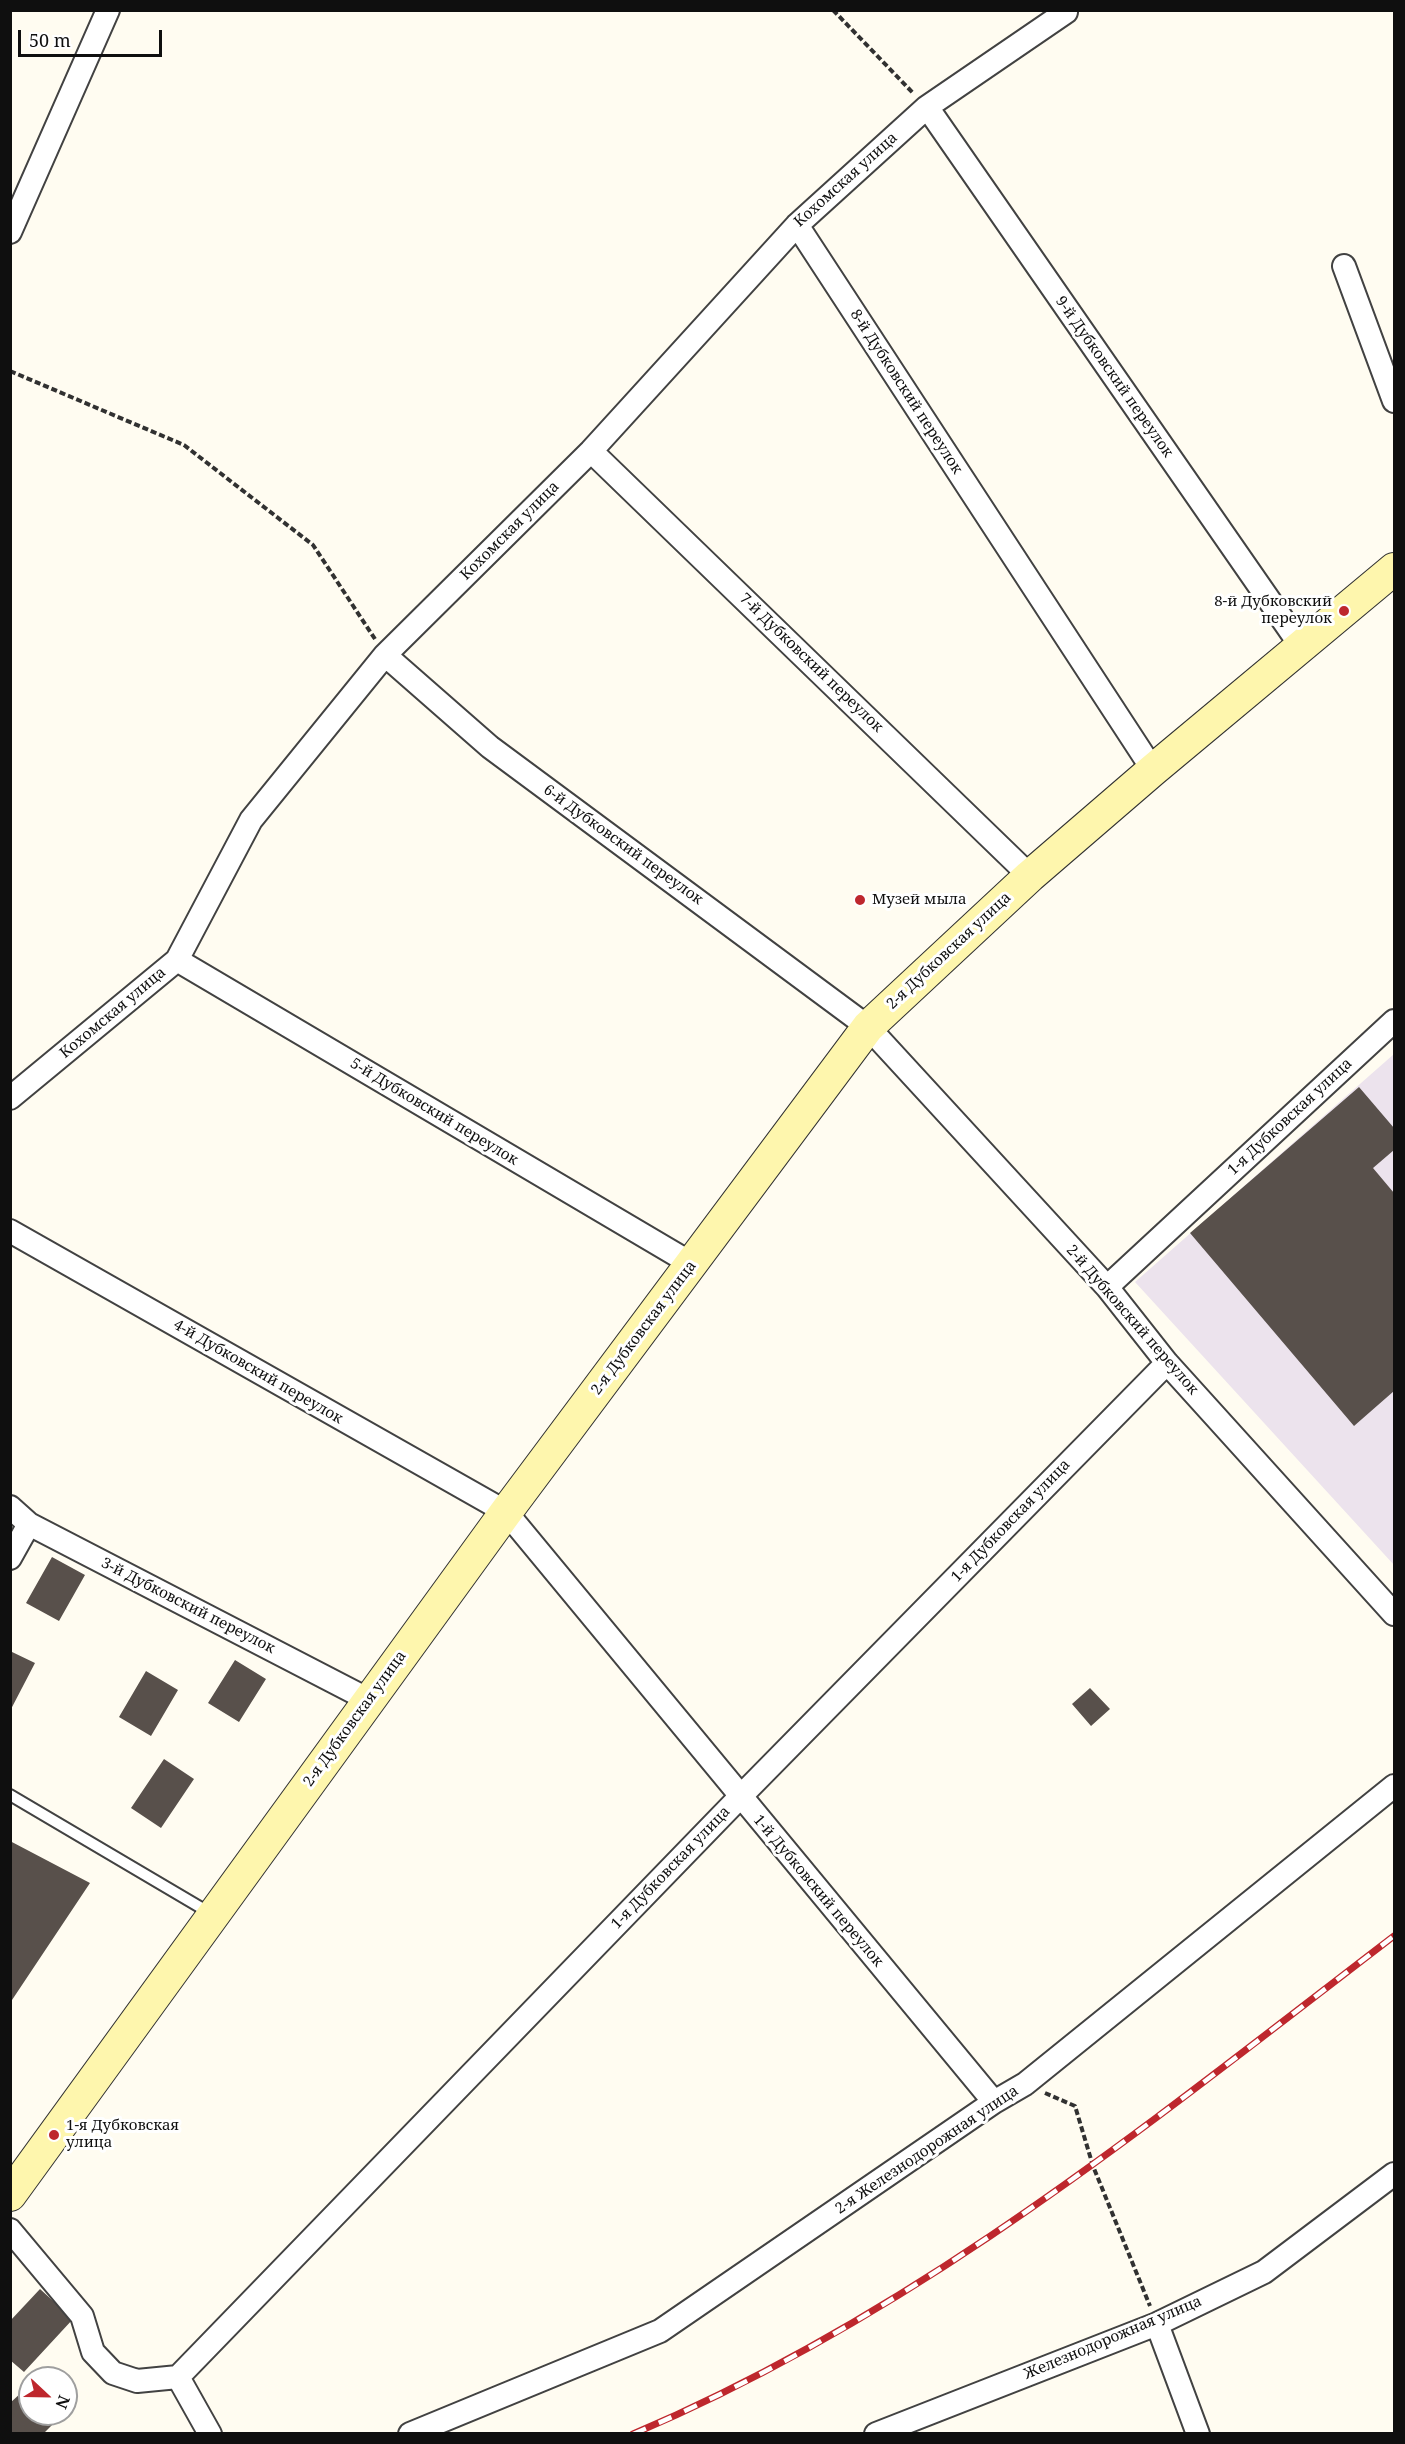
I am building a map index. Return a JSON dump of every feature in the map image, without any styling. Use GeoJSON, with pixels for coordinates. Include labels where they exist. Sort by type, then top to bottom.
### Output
{"type":"FeatureCollection","features":[{"type":"Feature","properties":{"kind":"main road","name":"2-я Дубковская улица"},"geometry":{"type":"LineString","coordinates":[[13,2184],[213,1915],[506,1512],[868,1027],[1030,876],[1153,770],[1395,569]]}},
{"type":"Feature","properties":{"kind":"street"},"geometry":{"type":"LineString","coordinates":[[10,232],[108,10]]}},
{"type":"Feature","properties":{"kind":"street","name":"Кохомская улица"},"geometry":{"type":"LineString","coordinates":[[10,1098],[177,960],[251,820],[385,655],[591,450],[797,225],[927,107],[1066,12]]}},
{"type":"Feature","properties":{"kind":"street","name":"9-й Дубковский переулок"},"geometry":{"type":"LineString","coordinates":[[927,107],[1301,646]]}},
{"type":"Feature","properties":{"kind":"street","name":"8-й Дубковский переулок"},"geometry":{"type":"LineString","coordinates":[[797,225],[1153,770]]}},
{"type":"Feature","properties":{"kind":"street"},"geometry":{"type":"LineString","coordinates":[[1344,266],[1395,401]]}},
{"type":"Feature","properties":{"kind":"street","name":"7-й Дубковский переулок"},"geometry":{"type":"LineString","coordinates":[[591,450],[1030,876]]}},
{"type":"Feature","properties":{"kind":"street","name":"6-й Дубковский переулок"},"geometry":{"type":"LineString","coordinates":[[385,655],[490,747],[868,1027]]}},
{"type":"Feature","properties":{"kind":"street","name":"5-й Дубковский переулок"},"geometry":{"type":"LineString","coordinates":[[177,960],[692,1264]]}},
{"type":"Feature","properties":{"kind":"street","name":"1-я Дубковская улица"},"geometry":{"type":"LineString","coordinates":[[1107,1287],[1395,1021]]}},
{"type":"Feature","properties":{"kind":"street","name":"2-й Дубковский переулок"},"geometry":{"type":"LineString","coordinates":[[868,1027],[1107,1287],[1167,1363],[1395,1614]]}},
{"type":"Feature","properties":{"kind":"street","name":"4-й Дубковский переулок"},"geometry":{"type":"LineString","coordinates":[[10,1231],[506,1512]]}},
{"type":"Feature","properties":{"kind":"street","name":"1-я Дубковская улица"},"geometry":{"type":"LineString","coordinates":[[178,2376],[740,1797],[1167,1363]]}},
{"type":"Feature","properties":{"kind":"street","name":"3-й Дубковский переулок"},"geometry":{"type":"LineString","coordinates":[[10,1507],[29,1524],[369,1700]]}},
{"type":"Feature","properties":{"kind":"street","name":"1-й Дубковский переулок"},"geometry":{"type":"LineString","coordinates":[[506,1512],[994,2102]]}},
{"type":"Feature","properties":{"kind":"street"},"geometry":{"type":"LineString","coordinates":[[10,1558],[29,1524]]}},
{"type":"Feature","properties":{"kind":"street","name":"2-я Железнодорожная улица"},"geometry":{"type":"LineString","coordinates":[[410,2433],[660,2331],[994,2102],[1025,2084],[1395,1786]]}},
{"type":"Feature","properties":{"kind":"street","name":"Железнодорожная улица"},"geometry":{"type":"LineString","coordinates":[[876,2433],[1157,2324],[1264,2272],[1395,2174]]}},
{"type":"Feature","properties":{"kind":"street"},"geometry":{"type":"LineString","coordinates":[[10,2230],[82,2316],[93,2352],[113,2373],[137,2381],[178,2376],[210,2433]]}},
{"type":"Feature","properties":{"kind":"street"},"geometry":{"type":"LineString","coordinates":[[1157,2324],[1198,2433]]}},
{"type":"Feature","properties":{"kind":"lane"},"geometry":{"type":"LineString","coordinates":[[10,1795],[213,1915]]}},
{"type":"Feature","properties":{"kind":"path"},"geometry":{"type":"LineString","coordinates":[[833,10],[840,20],[927,107]]}},
{"type":"Feature","properties":{"kind":"path"},"geometry":{"type":"LineString","coordinates":[[10,371],[184,445],[313,545],[385,655]]}},
{"type":"Feature","properties":{"kind":"path"},"geometry":{"type":"LineString","coordinates":[[1025,2084],[1075,2106],[1093,2166],[1157,2324]]}},
{"type":"Feature","properties":{"kind":"shaded area"},"geometry":{"type":"Polygon","coordinates":[[[1394,1054],[1394,1565],[1135,1282],[1394,1054]]]}},
{"type":"Feature","properties":{"kind":"building"},"geometry":{"type":"Polygon","coordinates":[[[1359,1087],[1394,1128],[1394,1150],[1373,1168],[1394,1193],[1394,1391],[1354,1426],[1190,1233],[1359,1087]]]}},
{"type":"Feature","properties":{"kind":"building"},"geometry":{"type":"Polygon","coordinates":[[[52,1557],[85,1575],[59,1621],[26,1603],[52,1557]]]}},
{"type":"Feature","properties":{"kind":"building"},"geometry":{"type":"Polygon","coordinates":[[[10,1651],[35,1663],[10,1711],[10,1651]]]}},
{"type":"Feature","properties":{"kind":"building"},"geometry":{"type":"Polygon","coordinates":[[[235,1660],[266,1679],[239,1722],[208,1703],[235,1660]]]}},
{"type":"Feature","properties":{"kind":"building"},"geometry":{"type":"Polygon","coordinates":[[[146,1671],[178,1690],[151,1736],[119,1717],[146,1671]]]}},
{"type":"Feature","properties":{"kind":"building"},"geometry":{"type":"Polygon","coordinates":[[[1090,1688],[1110,1709],[1091,1726],[1072,1704],[1090,1688]]]}},
{"type":"Feature","properties":{"kind":"building"},"geometry":{"type":"Polygon","coordinates":[[[164,1759],[194,1779],[161,1828],[131,1808],[164,1759]]]}},
{"type":"Feature","properties":{"kind":"building"},"geometry":{"type":"Polygon","coordinates":[[[10,1841],[90,1883],[10,2003],[10,1841]]]}},
{"type":"Feature","properties":{"kind":"building"},"geometry":{"type":"Polygon","coordinates":[[[40,2289],[73,2319],[30,2366],[18,2367],[10,2360],[10,2321],[40,2289]]]}},
{"type":"Feature","properties":{"kind":"building"},"geometry":{"type":"Polygon","coordinates":[[[18,2396],[18,2426],[51,2426],[43,2434],[10,2434],[10,2403],[18,2396]]]}},
{"type":"Feature","properties":{"kind":"railway"},"geometry":{"type":"LineString","coordinates":[[633,2434],[738,2385],[838,2331],[935,2272],[1122,2143],[1394,1936]]}},
{"type":"Feature","properties":{"kind":"place","name":"8-й Дубковский переулок"},"geometry":{"type":"Point","coordinates":[1344,611]}},
{"type":"Feature","properties":{"kind":"place","name":"Музей мыла"},"geometry":{"type":"Point","coordinates":[860,900]}},
{"type":"Feature","properties":{"kind":"place","name":"1-я Дубковская улица"},"geometry":{"type":"Point","coordinates":[54,2135]}}]}
